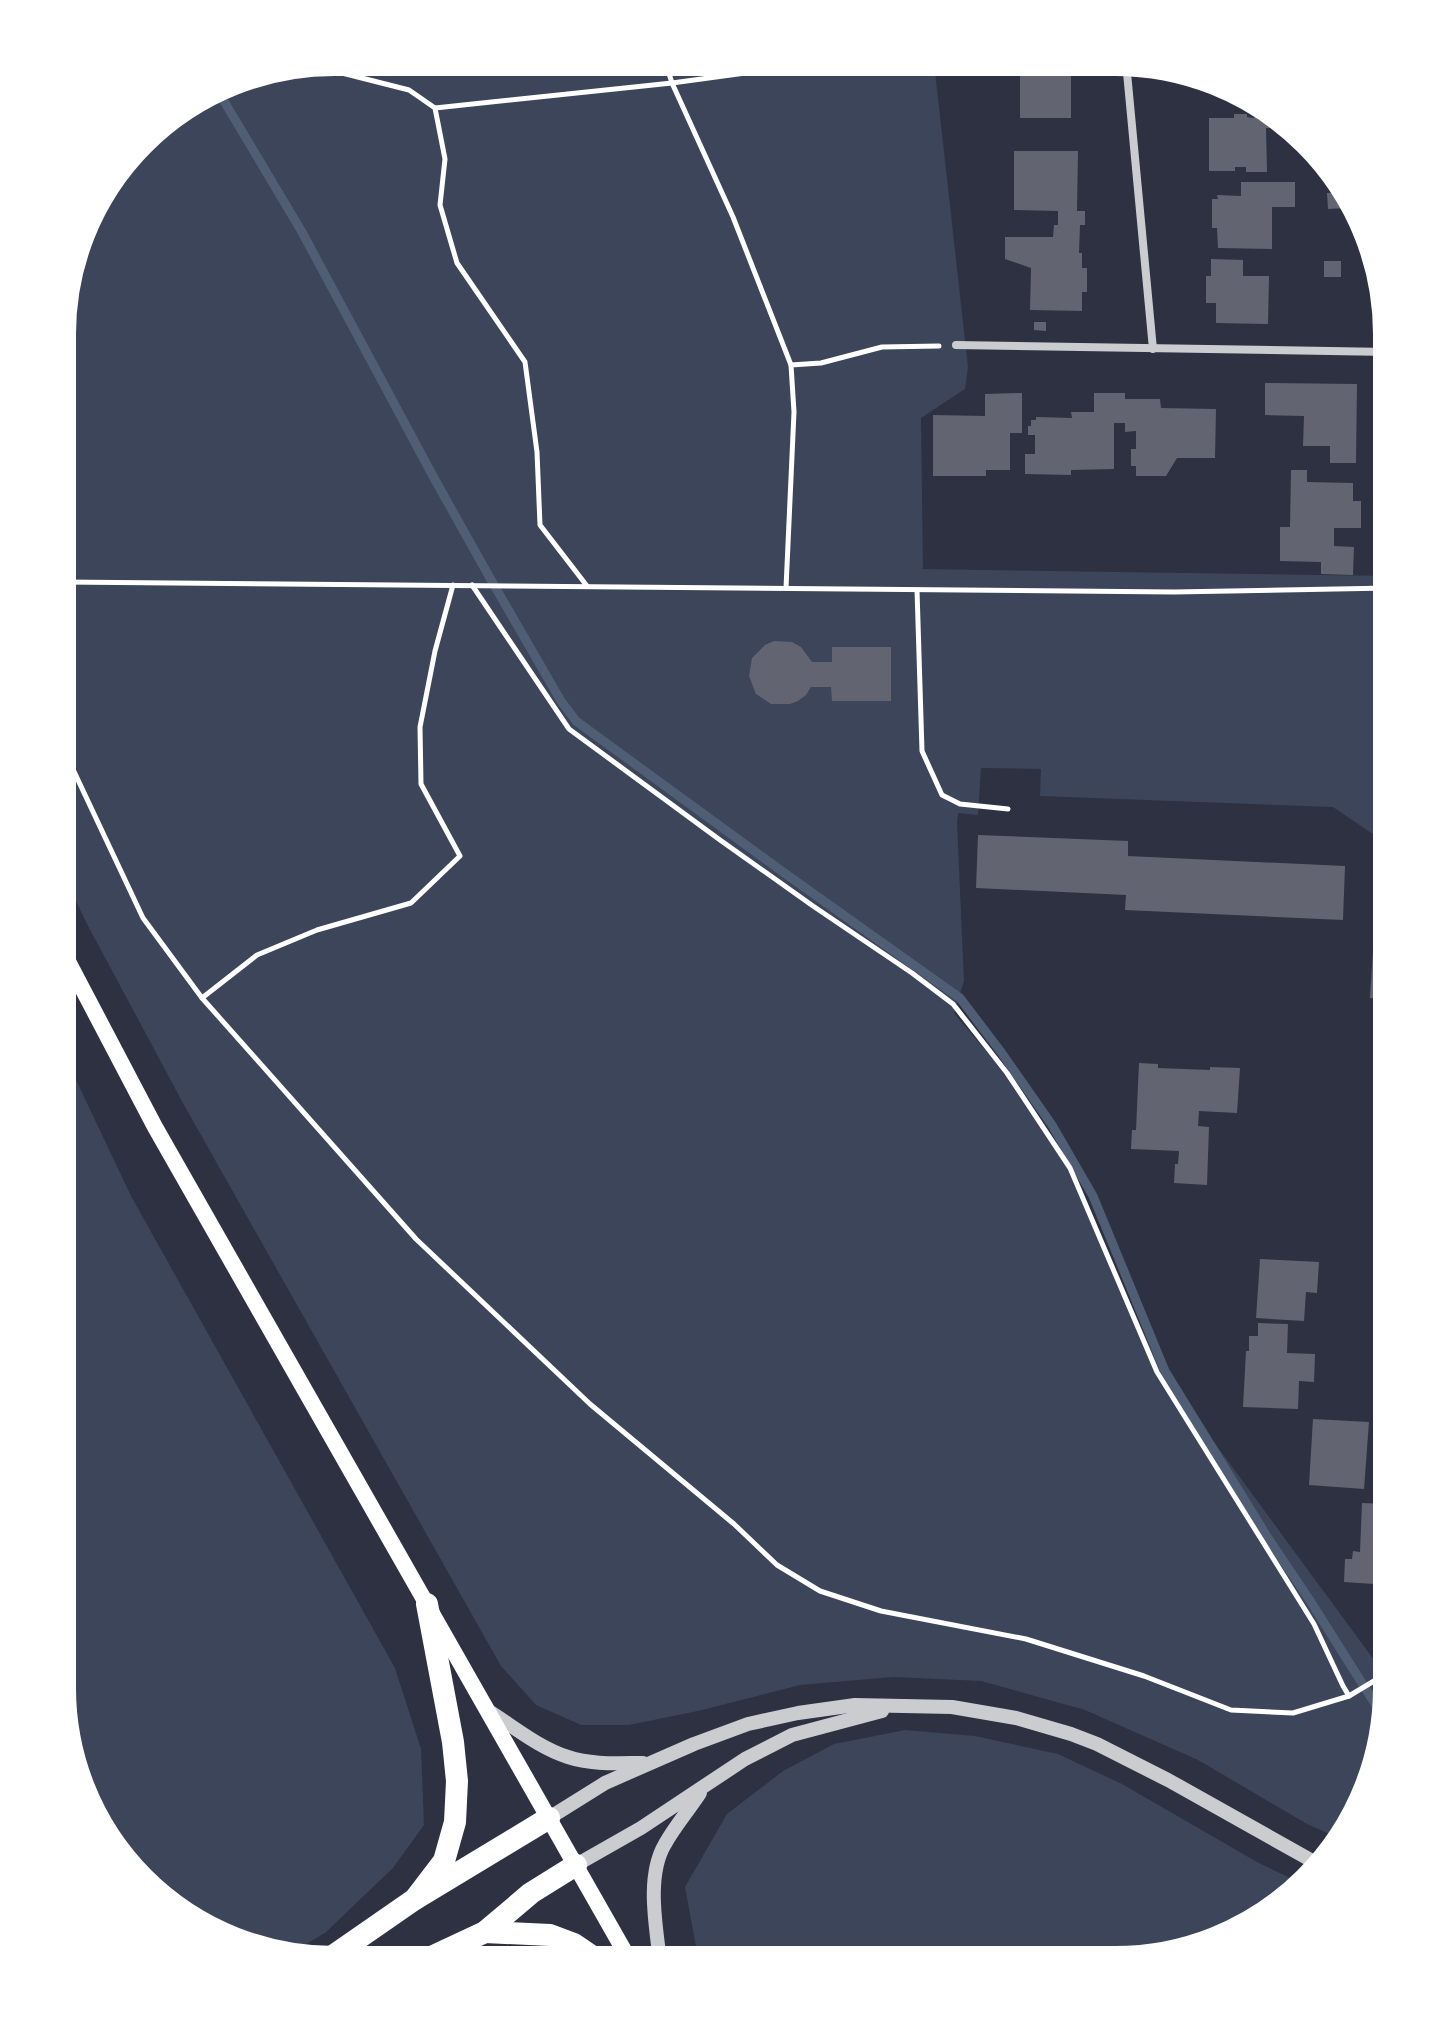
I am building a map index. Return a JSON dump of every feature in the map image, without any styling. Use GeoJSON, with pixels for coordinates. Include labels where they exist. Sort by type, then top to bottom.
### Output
{"type":"FeatureCollection","features":[{"type":"Feature","properties":{"kind":"highway"},"geometry":{"type":"LineString","coordinates":[[415,1899],[444,1861],[455,1822],[457,1781],[453,1742],[427,1604]]}},
{"type":"Feature","properties":{"kind":"highway"},"geometry":{"type":"LineString","coordinates":[[344,1948],[415,1899],[549,1818]]}},
{"type":"Feature","properties":{"kind":"highway"},"geometry":{"type":"LineString","coordinates":[[451,1948],[485,1932],[531,1893],[576,1865]]}},
{"type":"Feature","properties":{"kind":"highway"},"geometry":{"type":"LineString","coordinates":[[485,1932],[550,1935],[580,1948]]}},
{"type":"Feature","properties":{"kind":"main road"},"geometry":{"type":"LineString","coordinates":[[74,973],[155,1127],[623,1948]]}},
{"type":"Feature","properties":{"kind":"street"},"geometry":{"type":"LineString","coordinates":[[1127,75],[1153,349]]}},
{"type":"Feature","properties":{"kind":"street"},"geometry":{"type":"LineString","coordinates":[[956,345],[1375,352]]}},
{"type":"Feature","properties":{"kind":"street"},"geometry":{"type":"LineString","coordinates":[[549,1818],[605,1783],[748,1724],[855,1705],[952,1707],[1016,1718],[1097,1744],[1310,1859]]}},
{"type":"Feature","properties":{"kind":"street"},"geometry":{"type":"LineString","coordinates":[[576,1865],[641,1828],[745,1759],[792,1735],[902,1706]]}},
{"type":"Feature","properties":{"kind":"street"},"geometry":{"type":"LineString","coordinates":[[487,1710],[533,1740],[568,1757],[604,1763],[651,1762]]}},
{"type":"Feature","properties":{"kind":"street"},"geometry":{"type":"LineString","coordinates":[[659,1948],[655,1877],[663,1847],[705,1786]]}},
{"type":"Feature","properties":{"kind":"path"},"geometry":{"type":"LineString","coordinates":[[350,75],[409,90],[435,108],[735,74]]}},
{"type":"Feature","properties":{"kind":"path"},"geometry":{"type":"LineString","coordinates":[[669,75],[733,217],[791,365],[794,412],[786,588]]}},
{"type":"Feature","properties":{"kind":"path"},"geometry":{"type":"LineString","coordinates":[[435,108],[445,159],[440,205],[457,263],[525,362],[537,452],[540,525],[587,586]]}},
{"type":"Feature","properties":{"kind":"path"},"geometry":{"type":"LineString","coordinates":[[791,365],[821,363],[882,347],[956,345]]}},
{"type":"Feature","properties":{"kind":"path"},"geometry":{"type":"LineString","coordinates":[[74,582],[1174,592],[1375,588]]}},
{"type":"Feature","properties":{"kind":"path"},"geometry":{"type":"LineString","coordinates":[[202,998],[257,955],[317,930],[411,903],[460,856],[421,784],[420,727],[435,651],[453,585]]}},
{"type":"Feature","properties":{"kind":"path"},"geometry":{"type":"LineString","coordinates":[[476,585],[569,729],[953,1004],[980,1038],[1070,1168],[1157,1372],[1314,1624],[1343,1686],[1352,1695]]}},
{"type":"Feature","properties":{"kind":"path"},"geometry":{"type":"LineString","coordinates":[[917,590],[922,751],[942,795],[960,804],[1008,809]]}},
{"type":"Feature","properties":{"kind":"path"},"geometry":{"type":"LineString","coordinates":[[74,771],[143,918],[202,998],[416,1239],[590,1404],[734,1524],[777,1565],[820,1591],[881,1611],[1026,1639],[1144,1676],[1231,1710],[1293,1713],[1352,1695],[1374,1681]]}},
{"type":"Feature","properties":{"kind":"shaded area"},"geometry":{"type":"Polygon","coordinates":[[[935,74],[968,367],[965,389],[921,418],[923,569],[1375,576],[1375,834],[1333,807],[1040,796],[1041,769],[981,768],[978,815],[958,813],[957,823],[964,981],[954,1013],[1006,1075],[1068,1169],[1161,1370],[1374,1660],[1370,1739],[1348,1803],[1331,1832],[1307,1824],[1198,1760],[1085,1710],[981,1681],[893,1677],[800,1685],[629,1725],[581,1725],[536,1705],[501,1666],[184,1105],[74,897],[76,300],[88,251],[101,219],[139,163],[176,128],[219,101],[283,79],[317,75],[935,74]]]}},
{"type":"Feature","properties":{"kind":"shaded area"},"geometry":{"type":"Polygon","coordinates":[[[74,1075],[131,1196],[395,1668],[421,1749],[424,1825],[393,1868],[325,1933],[302,1946],[267,1939],[204,1913],[176,1894],[150,1872],[128,1846],[101,1803],[88,1771],[79,1739],[74,1688],[74,1075]]]}},
{"type":"Feature","properties":{"kind":"shaded area"},"geometry":{"type":"Polygon","coordinates":[[[905,1730],[975,1736],[1058,1754],[1122,1784],[1291,1878],[1259,1904],[1230,1921],[1182,1939],[1149,1946],[696,1948],[685,1887],[727,1814],[783,1771],[834,1744],[905,1730]]]}},
{"type":"Feature","properties":{"kind":"building"},"geometry":{"type":"Polygon","coordinates":[[[1020,74],[1071,74],[1071,118],[1020,118],[1020,74]]]}},
{"type":"Feature","properties":{"kind":"building"},"geometry":{"type":"Polygon","coordinates":[[[1234,114],[1247,114],[1247,117],[1254,118],[1254,115],[1273,128],[1266,128],[1267,172],[1246,172],[1246,167],[1235,167],[1235,171],[1209,171],[1209,118],[1234,118],[1234,114]]]}},
{"type":"Feature","properties":{"kind":"building"},"geometry":{"type":"Polygon","coordinates":[[[1014,151],[1078,151],[1077,211],[1085,211],[1085,225],[1080,225],[1079,253],[1082,253],[1082,268],[1087,268],[1087,292],[1082,292],[1082,311],[1030,310],[1031,268],[1005,259],[1005,237],[1053,237],[1054,225],[1058,225],[1058,211],[1014,210],[1014,151]]]}},
{"type":"Feature","properties":{"kind":"building"},"geometry":{"type":"Polygon","coordinates":[[[1241,182],[1295,182],[1295,207],[1272,207],[1272,249],[1218,248],[1217,228],[1212,228],[1212,199],[1218,199],[1217,195],[1241,196],[1241,182]]]}},
{"type":"Feature","properties":{"kind":"building"},"geometry":{"type":"Polygon","coordinates":[[[1327,193],[1332,193],[1342,208],[1328,209],[1327,193]]]}},
{"type":"Feature","properties":{"kind":"building"},"geometry":{"type":"Polygon","coordinates":[[[1211,259],[1243,260],[1243,276],[1269,276],[1268,324],[1216,323],[1216,303],[1206,303],[1206,276],[1211,276],[1211,259]]]}},
{"type":"Feature","properties":{"kind":"building"},"geometry":{"type":"Polygon","coordinates":[[[1324,261],[1341,261],[1341,277],[1324,277],[1324,261]]]}},
{"type":"Feature","properties":{"kind":"building"},"geometry":{"type":"Polygon","coordinates":[[[1034,322],[1046,322],[1046,331],[1034,330],[1034,322]]]}},
{"type":"Feature","properties":{"kind":"building"},"geometry":{"type":"Polygon","coordinates":[[[1265,383],[1357,384],[1356,463],[1330,463],[1330,446],[1303,446],[1304,416],[1265,415],[1265,383]]]}},
{"type":"Feature","properties":{"kind":"building"},"geometry":{"type":"Polygon","coordinates":[[[1022,393],[1022,433],[1010,433],[1010,470],[986,470],[986,476],[933,476],[933,415],[985,416],[985,394],[1022,393]]]}},
{"type":"Feature","properties":{"kind":"building"},"geometry":{"type":"Polygon","coordinates":[[[1094,393],[1125,393],[1125,399],[1160,399],[1161,408],[1216,409],[1215,458],[1177,458],[1166,476],[1136,476],[1136,466],[1131,466],[1131,449],[1136,449],[1136,431],[1125,432],[1125,423],[1114,423],[1114,469],[1071,470],[1071,475],[1025,474],[1025,454],[1035,454],[1035,435],[1028,435],[1031,420],[1036,420],[1036,417],[1072,418],[1071,412],[1094,412],[1094,393]]]}},
{"type":"Feature","properties":{"kind":"building"},"geometry":{"type":"Polygon","coordinates":[[[1291,470],[1307,470],[1307,482],[1353,483],[1353,501],[1361,501],[1361,528],[1334,528],[1334,546],[1354,547],[1353,575],[1321,574],[1321,562],[1280,561],[1280,527],[1290,527],[1291,470]]]}},
{"type":"Feature","properties":{"kind":"building"},"geometry":{"type":"Polygon","coordinates":[[[774,641],[792,642],[801,647],[812,662],[832,662],[832,647],[891,647],[891,701],[832,701],[831,687],[811,687],[798,701],[771,704],[756,694],[749,676],[752,658],[774,641]]]}},
{"type":"Feature","properties":{"kind":"building"},"geometry":{"type":"Polygon","coordinates":[[[978,835],[1128,841],[1128,856],[1345,866],[1343,920],[1125,910],[1126,895],[976,888],[978,835]]]}},
{"type":"Feature","properties":{"kind":"building"},"geometry":{"type":"Polygon","coordinates":[[[1374,936],[1375,936],[1375,998],[1370,998],[1374,936]]]}},
{"type":"Feature","properties":{"kind":"building"},"geometry":{"type":"Polygon","coordinates":[[[1139,1063],[1158,1064],[1158,1068],[1240,1068],[1237,1113],[1199,1111],[1198,1126],[1209,1127],[1207,1185],[1174,1183],[1179,1151],[1131,1149],[1132,1130],[1136,1130],[1139,1063]]]}},
{"type":"Feature","properties":{"kind":"building"},"geometry":{"type":"Polygon","coordinates":[[[1260,1259],[1319,1262],[1317,1293],[1306,1292],[1304,1321],[1256,1318],[1260,1259]]]}},
{"type":"Feature","properties":{"kind":"building"},"geometry":{"type":"Polygon","coordinates":[[[1258,1323],[1288,1324],[1287,1353],[1315,1354],[1314,1382],[1299,1381],[1298,1409],[1243,1407],[1246,1351],[1249,1351],[1249,1336],[1258,1336],[1258,1323]]]}},
{"type":"Feature","properties":{"kind":"building"},"geometry":{"type":"Polygon","coordinates":[[[1313,1419],[1369,1422],[1364,1489],[1309,1485],[1313,1419]]]}},
{"type":"Feature","properties":{"kind":"building"},"geometry":{"type":"Polygon","coordinates":[[[1362,1503],[1374,1503],[1374,1584],[1344,1582],[1345,1559],[1352,1559],[1353,1551],[1360,1552],[1362,1503]]]}},
{"type":"Feature","properties":{"kind":"waterway"},"geometry":{"type":"LineString","coordinates":[[223,99],[302,232],[434,478],[561,701],[576,721],[960,998],[1052,1125],[1093,1196],[1165,1371],[1374,1702]]}}]}
